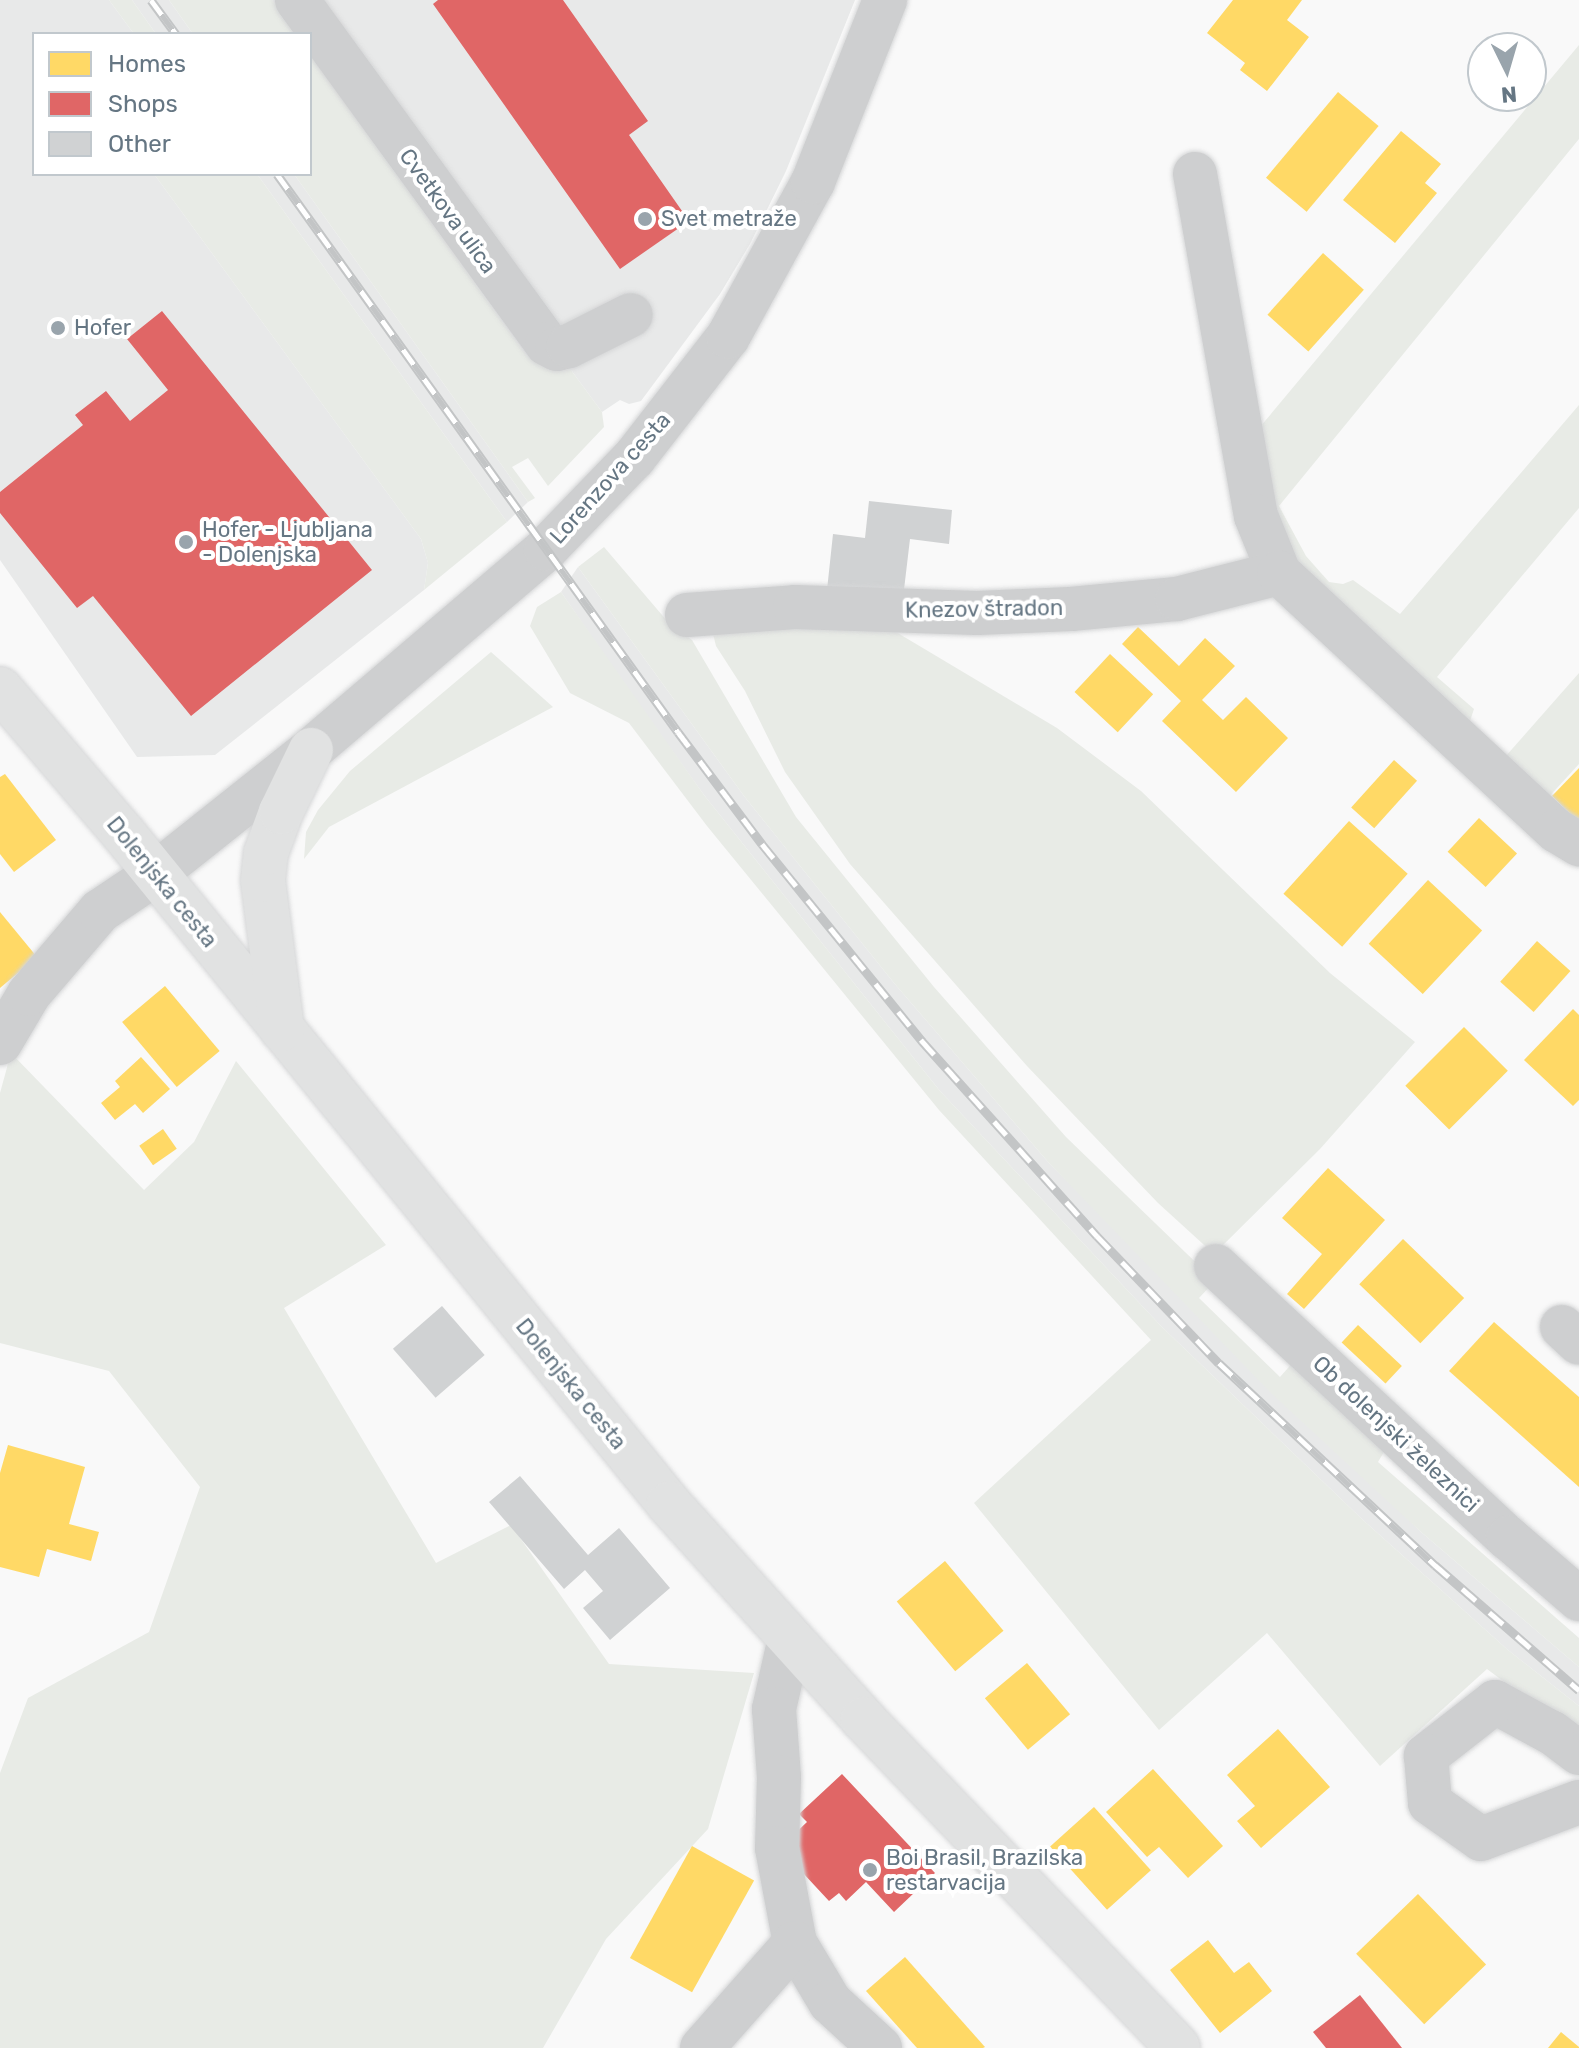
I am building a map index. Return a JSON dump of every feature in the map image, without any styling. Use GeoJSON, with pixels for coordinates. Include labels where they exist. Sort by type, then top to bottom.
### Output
{"type":"FeatureCollection","features":[{"type":"Feature","properties":{"kind":"main road","name":"Dolenjska cesta"},"geometry":{"type":"LineString","coordinates":[[0,689],[155,874],[669,1504],[971,1834],[1178,2048]]}},
{"type":"Feature","properties":{"kind":"main road"},"geometry":{"type":"LineString","coordinates":[[282,1029],[263,880],[266,853],[281,812],[311,750]]}},
{"type":"Feature","properties":{"kind":"street","name":"Cvetkova ulica"},"geometry":{"type":"LineString","coordinates":[[297,0],[547,344],[557,349],[589,339],[631,315]]}},
{"type":"Feature","properties":{"kind":"street","name":"Lorenzova cesta"},"geometry":{"type":"LineString","coordinates":[[0,1043],[29,994],[100,911],[155,874],[311,750],[589,509],[634,458],[728,337],[813,182],[885,0]]}},
{"type":"Feature","properties":{"kind":"street"},"geometry":{"type":"LineString","coordinates":[[1195,174],[1256,516],[1279,573],[1557,831],[1579,844]]}},
{"type":"Feature","properties":{"kind":"street","name":"Knezov štradon"},"geometry":{"type":"LineString","coordinates":[[687,615],[795,607],[977,613],[1071,609],[1177,599],[1279,573]]}},
{"type":"Feature","properties":{"kind":"street","name":"Ob dolenjski železnici"},"geometry":{"type":"LineString","coordinates":[[1216,1266],[1496,1527],[1579,1599]]}},
{"type":"Feature","properties":{"kind":"street"},"geometry":{"type":"LineString","coordinates":[[790,1638],[774,1709],[779,1777],[777,1848],[795,1943],[830,2002],[880,2048]]}},
{"type":"Feature","properties":{"kind":"street"},"geometry":{"type":"LineString","coordinates":[[1579,1753],[1552,1733],[1495,1702],[1426,1756],[1430,1803],[1481,1839],[1579,1802]]}},
{"type":"Feature","properties":{"kind":"street"},"geometry":{"type":"LineString","coordinates":[[702,2048],[795,1943]]}},
{"type":"Feature","properties":{"kind":"shaded area"},"geometry":{"type":"Polygon","coordinates":[[[0,0],[109,0],[133,32],[32,32],[32,176],[155,176],[421,539],[428,563],[424,590],[215,755],[137,757],[0,560],[0,0]]]}},
{"type":"Feature","properties":{"kind":"shaded area"},"geometry":{"type":"Polygon","coordinates":[[[109,0],[132,0],[155,32],[133,32],[109,0]]]}},
{"type":"Feature","properties":{"kind":"shaded area"},"geometry":{"type":"Polygon","coordinates":[[[132,0],[169,0],[192,32],[155,32],[132,0]]]}},
{"type":"Feature","properties":{"kind":"shaded area"},"geometry":{"type":"Polygon","coordinates":[[[169,0],[272,0],[295,32],[192,32],[169,0]]]}},
{"type":"Feature","properties":{"kind":"shaded area"},"geometry":{"type":"Polygon","coordinates":[[[272,0],[855,0],[786,171],[750,244],[720,294],[641,401],[629,404],[620,400],[602,412],[571,370],[547,367],[526,355],[312,56],[312,32],[295,32],[272,0]]]}},
{"type":"Feature","properties":{"kind":"shaded area"},"geometry":{"type":"Polygon","coordinates":[[[1579,45],[1579,139],[1279,506],[1306,556],[1329,582],[1343,584],[1353,580],[1400,614],[1579,405],[1579,508],[1437,677],[1474,709],[1469,724],[1298,563],[1277,525],[1260,427],[1523,112],[1547,112],[1547,83],[1579,45]]]}},
{"type":"Feature","properties":{"kind":"shaded area"},"geometry":{"type":"Polygon","coordinates":[[[312,56],[526,355],[547,367],[571,370],[602,412],[604,427],[548,486],[528,458],[512,467],[535,498],[528,502],[295,176],[312,176],[312,56]]]}},
{"type":"Feature","properties":{"kind":"shaded area"},"geometry":{"type":"Polygon","coordinates":[[[155,176],[258,176],[507,522],[424,590],[428,563],[421,539],[155,176]]]}},
{"type":"Feature","properties":{"kind":"shaded area"},"geometry":{"type":"Polygon","coordinates":[[[258,176],[295,176],[528,502],[507,522],[258,176]]]}},
{"type":"Feature","properties":{"kind":"shaded area"},"geometry":{"type":"Polygon","coordinates":[[[604,547],[668,622],[692,640],[796,817],[934,987],[1066,1137],[1215,1281],[1199,1298],[1280,1377],[1295,1360],[1388,1445],[1378,1462],[1579,1638],[1579,1667],[1421,1532],[1271,1393],[1049,1163],[894,983],[744,796],[578,567],[604,547]]]}},
{"type":"Feature","properties":{"kind":"shaded area"},"geometry":{"type":"Polygon","coordinates":[[[578,567],[744,796],[894,983],[1049,1163],[1421,1532],[1579,1667],[1579,1706],[1508,1650],[1363,1520],[1162,1327],[940,1091],[704,795],[625,685],[561,592],[578,567]]]}},
{"type":"Feature","properties":{"kind":"shaded area"},"geometry":{"type":"Polygon","coordinates":[[[561,592],[704,795],[940,1091],[1162,1327],[1363,1520],[1508,1650],[1579,1706],[1579,1738],[1487,1669],[1380,1766],[1267,1633],[1159,1730],[974,1503],[1151,1340],[939,1110],[707,826],[629,723],[570,693],[530,626],[537,607],[561,592]]]}},
{"type":"Feature","properties":{"kind":"shaded area"},"geometry":{"type":"Polygon","coordinates":[[[719,626],[891,629],[1057,728],[1141,791],[1330,973],[1415,1042],[1320,1149],[1214,1254],[1158,1203],[1027,1066],[850,864],[785,772],[745,691],[716,646],[713,634],[719,626]]]}},
{"type":"Feature","properties":{"kind":"shaded area"},"geometry":{"type":"Polygon","coordinates":[[[491,652],[553,707],[329,827],[304,859],[306,832],[318,810],[350,771],[491,652]]]}},
{"type":"Feature","properties":{"kind":"shaded area"},"geometry":{"type":"Polygon","coordinates":[[[1579,673],[1579,764],[1546,800],[1505,757],[1579,673]]]}},
{"type":"Feature","properties":{"kind":"shaded area"},"geometry":{"type":"Polygon","coordinates":[[[11,1053],[144,1190],[194,1142],[236,1061],[386,1245],[284,1308],[436,1563],[511,1525],[609,1664],[754,1673],[708,1829],[606,1939],[543,2048],[0,2048],[0,1773],[28,1698],[149,1632],[200,1487],[109,1371],[0,1343],[0,1093],[11,1053]]]}},
{"type":"Feature","properties":{"kind":"building: Homes"},"geometry":{"type":"Polygon","coordinates":[[[1233,0],[1302,0],[1287,20],[1309,37],[1267,91],[1240,70],[1245,63],[1207,33],[1233,0]]]}},
{"type":"Feature","properties":{"kind":"building: Homes"},"geometry":{"type":"Polygon","coordinates":[[[1338,92],[1379,126],[1307,212],[1266,178],[1338,92]]]}},
{"type":"Feature","properties":{"kind":"building: Homes"},"geometry":{"type":"Polygon","coordinates":[[[1401,131],[1441,164],[1425,183],[1437,193],[1395,243],[1343,200],[1401,131]]]}},
{"type":"Feature","properties":{"kind":"building: Homes"},"geometry":{"type":"Polygon","coordinates":[[[1323,253],[1364,290],[1308,351],[1267,315],[1323,253]]]}},
{"type":"Feature","properties":{"kind":"building: Homes"},"geometry":{"type":"Polygon","coordinates":[[[1138,627],[1179,666],[1205,638],[1235,666],[1202,700],[1223,720],[1246,697],[1288,738],[1236,792],[1162,721],[1181,701],[1122,644],[1138,627]]]}},
{"type":"Feature","properties":{"kind":"building: Homes"},"geometry":{"type":"Polygon","coordinates":[[[1110,654],[1153,694],[1118,732],[1075,692],[1110,654]]]}},
{"type":"Feature","properties":{"kind":"building: Homes"},"geometry":{"type":"Polygon","coordinates":[[[1394,760],[1417,781],[1374,828],[1351,808],[1394,760]]]}},
{"type":"Feature","properties":{"kind":"building: Homes"},"geometry":{"type":"Polygon","coordinates":[[[1579,768],[1579,822],[1552,796],[1579,768]]]}},
{"type":"Feature","properties":{"kind":"building: Homes"},"geometry":{"type":"Polygon","coordinates":[[[5,774],[56,840],[14,872],[0,854],[0,777],[5,774]]]}},
{"type":"Feature","properties":{"kind":"building: Homes"},"geometry":{"type":"Polygon","coordinates":[[[1479,818],[1517,853],[1486,887],[1448,852],[1479,818]]]}},
{"type":"Feature","properties":{"kind":"building: Homes"},"geometry":{"type":"Polygon","coordinates":[[[1349,821],[1408,874],[1342,947],[1283,894],[1349,821]]]}},
{"type":"Feature","properties":{"kind":"building: Homes"},"geometry":{"type":"Polygon","coordinates":[[[1428,880],[1482,930],[1423,994],[1369,944],[1428,880]]]}},
{"type":"Feature","properties":{"kind":"building: Homes"},"geometry":{"type":"Polygon","coordinates":[[[0,912],[37,957],[0,988],[0,912]]]}},
{"type":"Feature","properties":{"kind":"building: Homes"},"geometry":{"type":"Polygon","coordinates":[[[1537,941],[1570,971],[1534,1012],[1500,982],[1537,941]]]}},
{"type":"Feature","properties":{"kind":"building: Homes"},"geometry":{"type":"Polygon","coordinates":[[[165,986],[220,1051],[177,1087],[122,1022],[165,986]]]}},
{"type":"Feature","properties":{"kind":"building: Homes"},"geometry":{"type":"Polygon","coordinates":[[[1573,1009],[1579,1015],[1579,1100],[1573,1106],[1524,1060],[1573,1009]]]}},
{"type":"Feature","properties":{"kind":"building: Homes"},"geometry":{"type":"Polygon","coordinates":[[[1464,1027],[1508,1071],[1449,1130],[1405,1086],[1464,1027]]]}},
{"type":"Feature","properties":{"kind":"building: Homes"},"geometry":{"type":"Polygon","coordinates":[[[141,1057],[170,1089],[143,1113],[135,1104],[115,1120],[101,1103],[120,1087],[115,1081],[141,1057]]]}},
{"type":"Feature","properties":{"kind":"building: Homes"},"geometry":{"type":"Polygon","coordinates":[[[163,1129],[177,1149],[153,1165],[139,1146],[163,1129]]]}},
{"type":"Feature","properties":{"kind":"building: Homes"},"geometry":{"type":"Polygon","coordinates":[[[1328,1168],[1385,1220],[1304,1309],[1287,1294],[1322,1254],[1282,1218],[1328,1168]]]}},
{"type":"Feature","properties":{"kind":"building: Homes"},"geometry":{"type":"Polygon","coordinates":[[[1403,1239],[1464,1298],[1420,1343],[1359,1284],[1403,1239]]]}},
{"type":"Feature","properties":{"kind":"building: Homes"},"geometry":{"type":"Polygon","coordinates":[[[1494,1322],[1579,1397],[1579,1487],[1449,1371],[1494,1322]]]}},
{"type":"Feature","properties":{"kind":"building: Homes"},"geometry":{"type":"Polygon","coordinates":[[[1358,1325],[1402,1366],[1386,1383],[1342,1343],[1358,1325]]]}},
{"type":"Feature","properties":{"kind":"building: Homes"},"geometry":{"type":"Polygon","coordinates":[[[8,1445],[85,1467],[69,1524],[99,1532],[91,1561],[47,1549],[39,1577],[0,1567],[0,1473],[8,1445]]]}},
{"type":"Feature","properties":{"kind":"building: Homes"},"geometry":{"type":"Polygon","coordinates":[[[945,1561],[1003,1631],[955,1671],[897,1601],[945,1561]]]}},
{"type":"Feature","properties":{"kind":"building: Homes"},"geometry":{"type":"Polygon","coordinates":[[[1027,1663],[1070,1714],[1028,1750],[985,1698],[1027,1663]]]}},
{"type":"Feature","properties":{"kind":"building: Homes"},"geometry":{"type":"Polygon","coordinates":[[[1278,1729],[1330,1787],[1261,1848],[1237,1821],[1255,1806],[1227,1775],[1278,1729]]]}},
{"type":"Feature","properties":{"kind":"building: Homes"},"geometry":{"type":"Polygon","coordinates":[[[1153,1769],[1223,1846],[1188,1878],[1159,1847],[1147,1857],[1106,1812],[1153,1769]]]}},
{"type":"Feature","properties":{"kind":"building: Homes"},"geometry":{"type":"Polygon","coordinates":[[[1094,1807],[1151,1870],[1107,1910],[1050,1846],[1094,1807]]]}},
{"type":"Feature","properties":{"kind":"building: Homes"},"geometry":{"type":"Polygon","coordinates":[[[692,1846],[754,1880],[692,1992],[630,1958],[692,1846]]]}},
{"type":"Feature","properties":{"kind":"building: Homes"},"geometry":{"type":"Polygon","coordinates":[[[1418,1894],[1486,1964],[1424,2024],[1356,1954],[1418,1894]]]}},
{"type":"Feature","properties":{"kind":"building: Homes"},"geometry":{"type":"Polygon","coordinates":[[[1208,1940],[1234,1973],[1249,1962],[1272,1991],[1220,2033],[1170,1970],[1208,1940]]]}},
{"type":"Feature","properties":{"kind":"building: Homes"},"geometry":{"type":"Polygon","coordinates":[[[905,1957],[985,2047],[917,2048],[866,1991],[905,1957]]]}},
{"type":"Feature","properties":{"kind":"building: Homes"},"geometry":{"type":"Polygon","coordinates":[[[1561,2032],[1579,2047],[1579,2048],[1548,2048],[1561,2032]]]}},
{"type":"Feature","properties":{"kind":"building: Shops"},"geometry":{"type":"Polygon","coordinates":[[[438,0],[563,0],[648,121],[629,135],[689,221],[620,269],[433,4],[438,0]]]}},
{"type":"Feature","properties":{"kind":"building: Shops","name":"Hofer - Ljubljana - Dolenjska"},"geometry":{"type":"Polygon","coordinates":[[[162,311],[372,570],[191,716],[93,596],[77,608],[0,513],[0,492],[83,425],[75,415],[106,391],[130,421],[168,390],[127,339],[162,311]]]}},
{"type":"Feature","properties":{"kind":"building: Shops"},"geometry":{"type":"Polygon","coordinates":[[[842,1774],[935,1873],[894,1912],[866,1882],[846,1901],[839,1893],[829,1901],[789,1858],[787,1841],[807,1822],[799,1814],[842,1774]]]}},
{"type":"Feature","properties":{"kind":"building: Shops"},"geometry":{"type":"Polygon","coordinates":[[[1360,1995],[1402,2048],[1326,2048],[1313,2032],[1360,1995]]]}},
{"type":"Feature","properties":{"kind":"building: Other"},"geometry":{"type":"Polygon","coordinates":[[[869,501],[952,510],[949,544],[910,539],[903,598],[827,590],[833,534],[865,538],[869,501]]]}},
{"type":"Feature","properties":{"kind":"building: Other"},"geometry":{"type":"Polygon","coordinates":[[[442,1306],[485,1355],[436,1398],[393,1349],[442,1306]]]}},
{"type":"Feature","properties":{"kind":"building: Other"},"geometry":{"type":"Polygon","coordinates":[[[520,1476],[588,1555],[619,1528],[670,1588],[610,1640],[583,1608],[603,1591],[585,1570],[564,1589],[489,1502],[520,1476]]]}},
{"type":"Feature","properties":{"kind":"railway"},"geometry":{"type":"LineString","coordinates":[[151,0],[175,32]]}},
{"type":"Feature","properties":{"kind":"railway"},"geometry":{"type":"LineString","coordinates":[[278,176],[678,732],[762,844],[922,1041],[1097,1236],[1219,1363],[1435,1565],[1579,1690]]}},
{"type":"Feature","properties":{"kind":"place","name":"Svet metraže"},"geometry":{"type":"Point","coordinates":[645,219]}},
{"type":"Feature","properties":{"kind":"place","name":"Hofer"},"geometry":{"type":"Point","coordinates":[58,328]}},
{"type":"Feature","properties":{"kind":"place","name":"Hofer - Ljubljana - Dolenjska"},"geometry":{"type":"Point","coordinates":[186,542]}},
{"type":"Feature","properties":{"kind":"place","name":"Boi Brasil, Brazilska restarvacija"},"geometry":{"type":"Point","coordinates":[870,1870]}}]}
